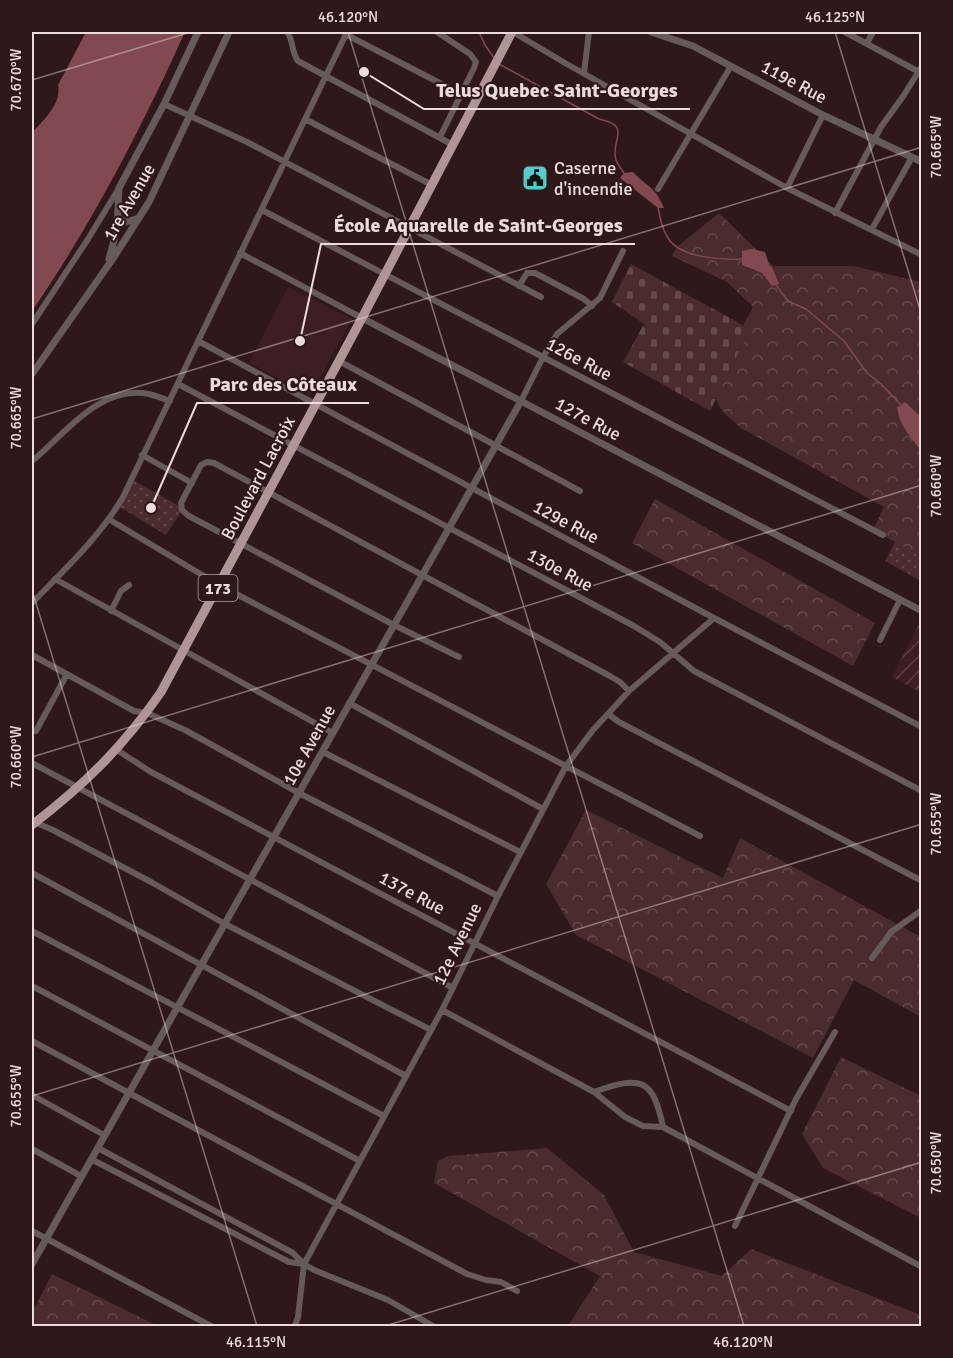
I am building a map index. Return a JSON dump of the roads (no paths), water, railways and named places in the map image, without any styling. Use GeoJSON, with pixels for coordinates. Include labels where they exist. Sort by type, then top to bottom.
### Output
{"type":"FeatureCollection","features":[{"type":"Feature","properties":{"kind":"main road","name":"Boulevard Lacroix"},"geometry":{"type":"LineString","coordinates":[[33,823],[79,788],[117,750],[147,713],[184,652],[513,32]]}},
{"type":"Feature","properties":{"kind":"street"},"geometry":{"type":"LineString","coordinates":[[32,324],[119,188],[164,104],[198,32]]}},
{"type":"Feature","properties":{"kind":"street","name":"1re Avenue"},"geometry":{"type":"LineString","coordinates":[[32,374],[105,270],[161,180],[229,32]]}},
{"type":"Feature","properties":{"kind":"street"},"geometry":{"type":"LineString","coordinates":[[287,32],[292,39],[292,49],[298,61],[453,145]]}},
{"type":"Feature","properties":{"kind":"street"},"geometry":{"type":"LineString","coordinates":[[437,32],[471,54],[476,62],[440,137]]}},
{"type":"Feature","properties":{"kind":"street"},"geometry":{"type":"LineString","coordinates":[[513,32],[787,188],[921,255]]}},
{"type":"Feature","properties":{"kind":"street"},"geometry":{"type":"LineString","coordinates":[[584,73],[589,32]]}},
{"type":"Feature","properties":{"kind":"street","name":"119e Rue"},"geometry":{"type":"LineString","coordinates":[[651,32],[693,46],[823,115],[921,162]]}},
{"type":"Feature","properties":{"kind":"street"},"geometry":{"type":"LineString","coordinates":[[835,213],[886,119],[920,70],[845,32]]}},
{"type":"Feature","properties":{"kind":"street"},"geometry":{"type":"LineString","coordinates":[[867,43],[873,32]]}},
{"type":"Feature","properties":{"kind":"street"},"geometry":{"type":"LineString","coordinates":[[32,603],[110,520],[123,498],[346,33],[461,94]]}},
{"type":"Feature","properties":{"kind":"street"},"geometry":{"type":"LineString","coordinates":[[658,189],[731,66]]}},
{"type":"Feature","properties":{"kind":"street"},"geometry":{"type":"LineString","coordinates":[[164,104],[247,142],[541,297]]}},
{"type":"Feature","properties":{"kind":"street"},"geometry":{"type":"LineString","coordinates":[[787,188],[823,115]]}},
{"type":"Feature","properties":{"kind":"street"},"geometry":{"type":"LineString","coordinates":[[305,118],[432,185]]}},
{"type":"Feature","properties":{"kind":"street"},"geometry":{"type":"LineString","coordinates":[[872,229],[912,157]]}},
{"type":"Feature","properties":{"kind":"street"},"geometry":{"type":"LineString","coordinates":[[105,270],[115,242],[119,188]]}},
{"type":"Feature","properties":{"kind":"street","name":"126e Rue"},"geometry":{"type":"LineString","coordinates":[[262,210],[883,535]]}},
{"type":"Feature","properties":{"kind":"street"},"geometry":{"type":"LineString","coordinates":[[117,214],[119,219],[126,222],[139,218]]}},
{"type":"Feature","properties":{"kind":"street","name":"10e Avenue"},"geometry":{"type":"LineString","coordinates":[[32,1264],[372,665],[421,573],[495,446],[543,357],[562,328],[600,298],[622,250]]}},
{"type":"Feature","properties":{"kind":"street","name":"127e Rue"},"geometry":{"type":"LineString","coordinates":[[240,253],[921,611]]}},
{"type":"Feature","properties":{"kind":"street"},"geometry":{"type":"LineString","coordinates":[[519,286],[527,273],[535,273],[584,299],[592,306]]}},
{"type":"Feature","properties":{"kind":"street","name":"129e Rue"},"geometry":{"type":"LineString","coordinates":[[198,341],[921,727]]}},
{"type":"Feature","properties":{"kind":"street"},"geometry":{"type":"LineString","coordinates":[[339,361],[580,491]]}},
{"type":"Feature","properties":{"kind":"street","name":"130e Rue"},"geometry":{"type":"LineString","coordinates":[[178,384],[634,626],[660,642],[671,653],[704,676],[921,791]]}},
{"type":"Feature","properties":{"kind":"street"},"geometry":{"type":"LineString","coordinates":[[32,461],[102,402],[117,395],[142,393],[170,401]]}},
{"type":"Feature","properties":{"kind":"street"},"geometry":{"type":"LineString","coordinates":[[142,455],[192,483]]}},
{"type":"Feature","properties":{"kind":"street"},"geometry":{"type":"LineString","coordinates":[[459,657],[189,516],[182,510],[181,503],[201,465],[211,462],[608,675],[628,690]]}},
{"type":"Feature","properties":{"kind":"street"},"geometry":{"type":"LineString","coordinates":[[110,520],[219,585],[699,836]]}},
{"type":"Feature","properties":{"kind":"street"},"geometry":{"type":"LineString","coordinates":[[55,579],[333,734]]}},
{"type":"Feature","properties":{"kind":"street"},"geometry":{"type":"LineString","coordinates":[[111,611],[121,591],[129,585]]}},
{"type":"Feature","properties":{"kind":"street"},"geometry":{"type":"LineString","coordinates":[[879,640],[900,600]]}},
{"type":"Feature","properties":{"kind":"street","name":"12e Avenue"},"geometry":{"type":"LineString","coordinates":[[295,1326],[304,1264],[442,1010],[520,852],[566,766],[579,747],[628,690],[714,618]]}},
{"type":"Feature","properties":{"kind":"street"},"geometry":{"type":"LineString","coordinates":[[32,655],[134,711],[147,713],[185,730],[299,793],[498,896]]}},
{"type":"Feature","properties":{"kind":"street"},"geometry":{"type":"LineString","coordinates":[[36,731],[67,675]]}},
{"type":"Feature","properties":{"kind":"street"},"geometry":{"type":"LineString","coordinates":[[349,703],[543,809]]}},
{"type":"Feature","properties":{"kind":"street"},"geometry":{"type":"LineString","coordinates":[[608,714],[619,722],[921,881]]}},
{"type":"Feature","properties":{"kind":"street","name":"137e Rue"},"geometry":{"type":"LineString","coordinates":[[117,750],[151,772],[790,1111]]}},
{"type":"Feature","properties":{"kind":"street"},"geometry":{"type":"LineString","coordinates":[[322,752],[520,852]]}},
{"type":"Feature","properties":{"kind":"street"},"geometry":{"type":"LineString","coordinates":[[32,763],[453,988]]}},
{"type":"Feature","properties":{"kind":"street"},"geometry":{"type":"LineString","coordinates":[[33,823],[53,830],[225,924],[431,1030]]}},
{"type":"Feature","properties":{"kind":"street"},"geometry":{"type":"LineString","coordinates":[[32,873],[406,1076]]}},
{"type":"Feature","properties":{"kind":"street"},"geometry":{"type":"LineString","coordinates":[[872,957],[891,932],[921,910]]}},
{"type":"Feature","properties":{"kind":"street"},"geometry":{"type":"LineString","coordinates":[[32,931],[384,1116]]}},
{"type":"Feature","properties":{"kind":"street"},"geometry":{"type":"LineString","coordinates":[[32,986],[360,1161]]}},
{"type":"Feature","properties":{"kind":"street"},"geometry":{"type":"LineString","coordinates":[[442,1010],[594,1092],[625,1117],[643,1126],[663,1127],[921,1267]]}},
{"type":"Feature","properties":{"kind":"street"},"geometry":{"type":"LineString","coordinates":[[735,1226],[790,1111],[835,1032]]}},
{"type":"Feature","properties":{"kind":"street"},"geometry":{"type":"LineString","coordinates":[[32,1041],[467,1274],[501,1282],[517,1291]]}},
{"type":"Feature","properties":{"kind":"street"},"geometry":{"type":"LineString","coordinates":[[594,1092],[627,1082],[647,1087],[656,1099],[663,1127]]}},
{"type":"Feature","properties":{"kind":"street"},"geometry":{"type":"LineString","coordinates":[[32,1095],[104,1135]]}},
{"type":"Feature","properties":{"kind":"street"},"geometry":{"type":"LineString","coordinates":[[98,1148],[293,1252],[304,1264],[314,1270],[388,1300],[433,1326]]}},
{"type":"Feature","properties":{"kind":"street"},"geometry":{"type":"LineString","coordinates":[[32,1149],[81,1176]]}},
{"type":"Feature","properties":{"kind":"street"},"geometry":{"type":"LineString","coordinates":[[91,1159],[289,1262],[304,1264]]}},
{"type":"Feature","properties":{"kind":"street"},"geometry":{"type":"LineString","coordinates":[[32,1231],[211,1326]]}},
{"type":"Feature","properties":{"kind":"waterway"},"geometry":{"type":"LineString","coordinates":[[479,32],[494,58]]}},
{"type":"Feature","properties":{"kind":"waterway"},"geometry":{"type":"LineString","coordinates":[[499,64],[615,126],[618,130],[616,160],[624,173]]}},
{"type":"Feature","properties":{"kind":"waterway"},"geometry":{"type":"LineString","coordinates":[[658,207],[666,235],[674,245],[682,250],[713,258],[742,259]]}},
{"type":"Feature","properties":{"kind":"waterway"},"geometry":{"type":"LineString","coordinates":[[776,285],[788,301],[806,309],[844,341],[867,373],[900,404]]}},
{"type":"Feature","properties":{"kind":"place","name":"Telus Quebec Saint-Georges"},"geometry":{"type":"Point","coordinates":[364,72]}},
{"type":"Feature","properties":{"kind":"place","name":"Caserne d'incendie"},"geometry":{"type":"Point","coordinates":[535,178]}},
{"type":"Feature","properties":{"kind":"place","name":"École Aquarelle de Saint-Georges"},"geometry":{"type":"Point","coordinates":[300,341]}},
{"type":"Feature","properties":{"kind":"place","name":"Parc des Côteaux"},"geometry":{"type":"Point","coordinates":[151,508]}}]}
